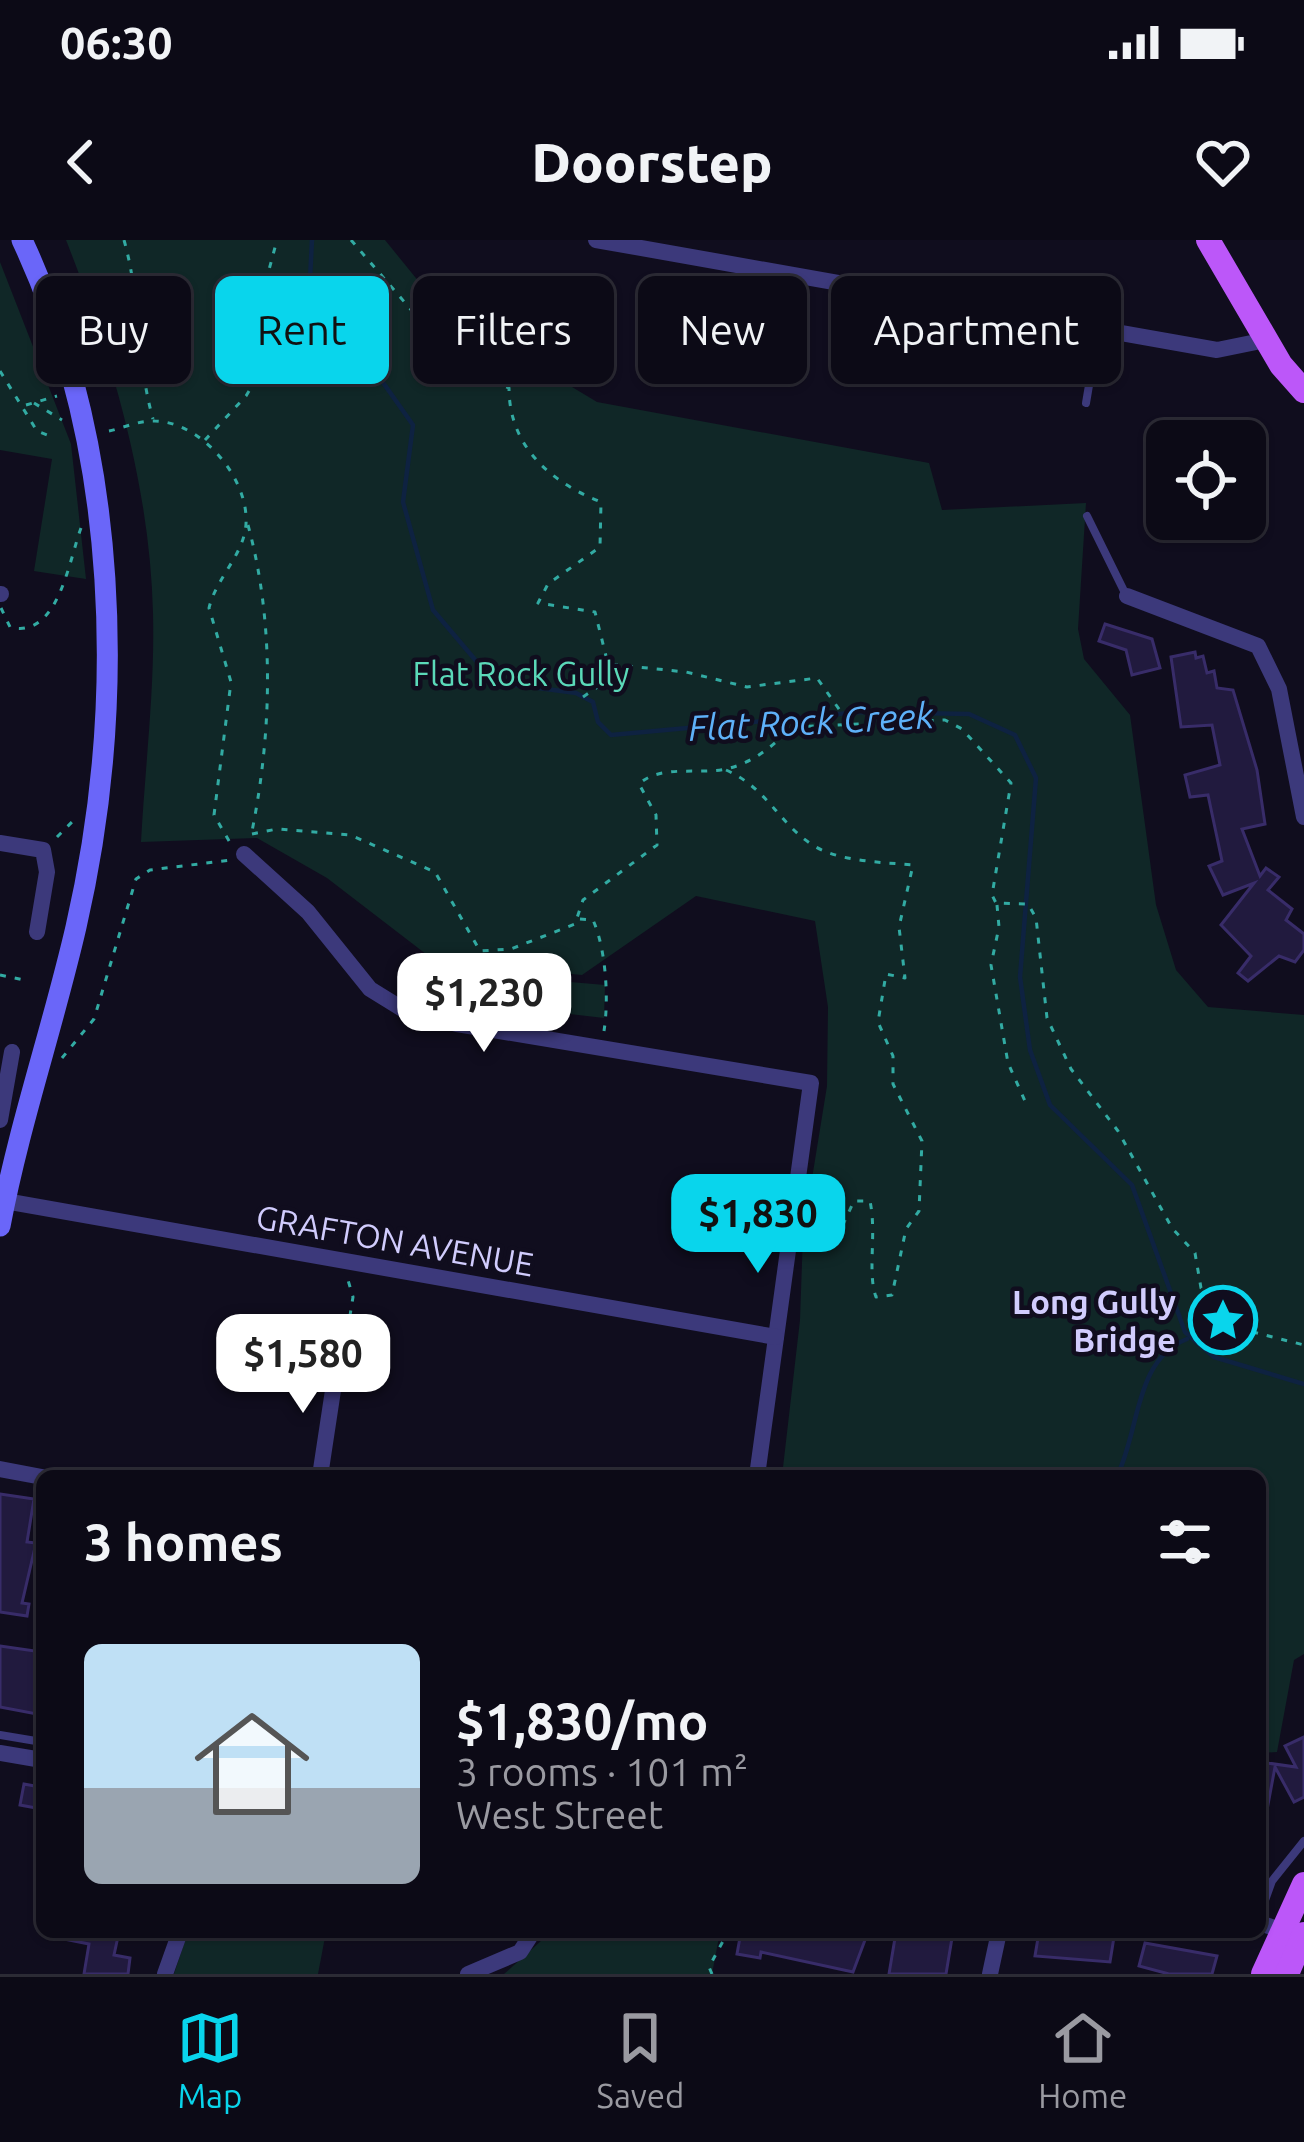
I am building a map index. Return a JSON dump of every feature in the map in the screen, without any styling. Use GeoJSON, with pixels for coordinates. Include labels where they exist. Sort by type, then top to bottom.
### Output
{"type":"FeatureCollection","features":[{"type":"Feature","properties":{"kind":"main road"},"geometry":{"type":"LineString","coordinates":[[0,1226],[76,924],[105,722],[106,608],[93,496],[73,393],[48,303],[22,240]]}},
{"type":"Feature","properties":{"kind":"main road"},"geometry":{"type":"LineString","coordinates":[[1208,240],[1266,340],[1304,391]]}},
{"type":"Feature","properties":{"kind":"main road"},"geometry":{"type":"LineString","coordinates":[[1266,340],[1304,366]]}},
{"type":"Feature","properties":{"kind":"main road"},"geometry":{"type":"LineString","coordinates":[[1263,1974],[1304,1884]]}},
{"type":"Feature","properties":{"kind":"main road"},"geometry":{"type":"LineString","coordinates":[[1281,1928],[1287,1974]]}},
{"type":"Feature","properties":{"kind":"street"},"geometry":{"type":"LineString","coordinates":[[596,240],[831,283]]}},
{"type":"Feature","properties":{"kind":"street"},"geometry":{"type":"LineString","coordinates":[[1121,335],[1217,350],[1266,340]]}},
{"type":"Feature","properties":{"kind":"street"},"geometry":{"type":"LineString","coordinates":[[1126,596],[1258,646],[1279,689],[1304,817]]}},
{"type":"Feature","properties":{"kind":"street"},"geometry":{"type":"LineString","coordinates":[[0,844],[43,850],[47,872],[37,932]]}},
{"type":"Feature","properties":{"kind":"street"},"geometry":{"type":"LineString","coordinates":[[244,854],[283,886],[370,989],[387,1001],[457,1024],[811,1083],[758,1470]]}},
{"type":"Feature","properties":{"kind":"street"},"geometry":{"type":"LineString","coordinates":[[0,1120],[12,1052]]}},
{"type":"Feature","properties":{"kind":"street"},"geometry":{"type":"LineString","coordinates":[[5,1093],[29,1101]]}},
{"type":"Feature","properties":{"kind":"street","name":"GRAFTON AVENUE"},"geometry":{"type":"LineString","coordinates":[[5,1201],[776,1337]]}},
{"type":"Feature","properties":{"kind":"street"},"geometry":{"type":"LineString","coordinates":[[321,1470],[337,1364]]}},
{"type":"Feature","properties":{"kind":"street"},"geometry":{"type":"LineString","coordinates":[[0,1469],[36,1476]]}},
{"type":"Feature","properties":{"kind":"street"},"geometry":{"type":"LineString","coordinates":[[0,1754],[36,1759]]}},
{"type":"Feature","properties":{"kind":"street"},"geometry":{"type":"LineString","coordinates":[[165,1974],[178,1938]]}},
{"type":"Feature","properties":{"kind":"street"},"geometry":{"type":"LineString","coordinates":[[468,1974],[520,1952],[529,1938]]}},
{"type":"Feature","properties":{"kind":"street"},"geometry":{"type":"LineString","coordinates":[[990,1974],[998,1938]]}},
{"type":"Feature","properties":{"kind":"lane"},"geometry":{"type":"LineString","coordinates":[[1086,403],[1089,384]]}},
{"type":"Feature","properties":{"kind":"lane"},"geometry":{"type":"LineString","coordinates":[[1087,516],[1126,596]]}},
{"type":"Feature","properties":{"kind":"lane"},"geometry":{"type":"LineString","coordinates":[[0,1736],[36,1741]]}},
{"type":"Feature","properties":{"kind":"lane"},"geometry":{"type":"LineString","coordinates":[[1281,1928],[1272,1881],[1304,1841]]}},
{"type":"Feature","properties":{"kind":"path"},"geometry":{"type":"LineString","coordinates":[[124,240],[137,287],[138,352],[153,420]]}},
{"type":"Feature","properties":{"kind":"path"},"geometry":{"type":"LineString","coordinates":[[204,441],[246,396],[265,364],[268,336],[262,296],[277,240]]}},
{"type":"Feature","properties":{"kind":"path"},"geometry":{"type":"LineString","coordinates":[[351,240],[412,311],[429,356],[509,388],[509,410],[532,461],[602,502],[600,547],[548,584],[538,603],[596,612],[608,664],[598,686],[583,697]]}},
{"type":"Feature","properties":{"kind":"path"},"geometry":{"type":"LineString","coordinates":[[0,371],[38,431],[55,438]]}},
{"type":"Feature","properties":{"kind":"path"},"geometry":{"type":"LineString","coordinates":[[24,405],[73,393]]}},
{"type":"Feature","properties":{"kind":"path"},"geometry":{"type":"LineString","coordinates":[[34,403],[65,422]]}},
{"type":"Feature","properties":{"kind":"path"},"geometry":{"type":"LineString","coordinates":[[62,1058],[94,1019],[136,879],[150,870],[225,864],[244,854],[252,834],[265,735],[265,586],[230,470],[204,441],[153,420],[109,431]]}},
{"type":"Feature","properties":{"kind":"path"},"geometry":{"type":"LineString","coordinates":[[244,854],[226,842],[214,815],[231,682],[209,608],[242,542],[247,521]]}},
{"type":"Feature","properties":{"kind":"path"},"geometry":{"type":"LineString","coordinates":[[1,594],[1,611],[10,627],[22,630],[41,623],[57,600],[82,523]]}},
{"type":"Feature","properties":{"kind":"path"},"geometry":{"type":"LineString","coordinates":[[608,664],[686,672],[747,687],[817,678],[848,722]]}},
{"type":"Feature","properties":{"kind":"path"},"geometry":{"type":"LineString","coordinates":[[578,919],[583,900],[657,844],[656,814],[639,784],[650,774],[725,769],[767,750],[792,727],[945,720],[962,729],[1010,783],[994,860],[999,926],[991,965],[1008,1063],[1025,1101]]}},
{"type":"Feature","properties":{"kind":"path"},"geometry":{"type":"LineString","coordinates":[[725,769],[756,784],[812,844],[862,861],[913,866],[899,927],[905,978],[886,974],[878,1022],[893,1057],[893,1084],[922,1141],[919,1210],[906,1229],[892,1295],[876,1297],[870,1282],[877,1251],[870,1201],[854,1202],[840,1231],[792,1222]]}},
{"type":"Feature","properties":{"kind":"path"},"geometry":{"type":"LineString","coordinates":[[43,850],[79,816]]}},
{"type":"Feature","properties":{"kind":"path"},"geometry":{"type":"LineString","coordinates":[[252,834],[277,829],[350,835],[435,872],[480,951],[511,949],[578,919],[595,923],[607,977],[602,1048]]}},
{"type":"Feature","properties":{"kind":"path"},"geometry":{"type":"LineString","coordinates":[[996,904],[1028,904],[1036,918],[1047,1018],[1071,1069],[1118,1131],[1172,1228],[1196,1253],[1201,1288],[1237,1328],[1304,1345]]}},
{"type":"Feature","properties":{"kind":"path"},"geometry":{"type":"LineString","coordinates":[[0,975],[25,980]]}},
{"type":"Feature","properties":{"kind":"path"},"geometry":{"type":"LineString","coordinates":[[337,1364],[353,1297],[350,1262]]}},
{"type":"Feature","properties":{"kind":"path"},"geometry":{"type":"LineString","coordinates":[[712,1974],[710,1967],[725,1938]]}},
{"type":"Feature","properties":{"kind":"green space","name":"Flat Rock Gully"},"geometry":{"type":"Polygon","coordinates":[[[66,240],[385,240],[414,276],[413,384],[567,384],[597,402],[929,463],[942,510],[1086,503],[1078,629],[1084,659],[1130,715],[1156,905],[1176,970],[1208,1007],[1304,1015],[1304,1654],[1294,1660],[1277,1752],[1266,1753],[1266,1470],[783,1470],[800,1320],[803,1234],[827,1086],[828,1007],[815,921],[696,896],[582,975],[435,961],[327,878],[257,838],[141,842],[153,642],[145,518],[115,384],[191,384],[191,276],[79,276],[66,240]]]}},
{"type":"Feature","properties":{"kind":"green space"},"geometry":{"type":"Polygon","coordinates":[[[0,262],[36,354],[36,384],[48,384],[71,444],[86,579],[34,571],[52,459],[0,450],[0,262]]]}},
{"type":"Feature","properties":{"kind":"green space"},"geometry":{"type":"Polygon","coordinates":[[[570,982],[605,985],[604,1018],[544,1011],[542,997],[570,982]]]}},
{"type":"Feature","properties":{"kind":"green space"},"geometry":{"type":"Polygon","coordinates":[[[186,1938],[325,1938],[318,1974],[174,1974],[186,1938]]]}},
{"type":"Feature","properties":{"kind":"green space"},"geometry":{"type":"Polygon","coordinates":[[[544,1938],[719,1938],[712,1974],[504,1974],[544,1938]]]}},
{"type":"Feature","properties":{"kind":"building"},"geometry":{"type":"Polygon","coordinates":[[[1105,624],[1152,639],[1160,668],[1132,675],[1126,650],[1099,641],[1105,624]]]}},
{"type":"Feature","properties":{"kind":"building"},"geometry":{"type":"Polygon","coordinates":[[[1195,652],[1196,658],[1203,656],[1207,673],[1214,671],[1217,688],[1233,690],[1257,770],[1265,824],[1242,829],[1260,876],[1266,868],[1279,877],[1268,890],[1292,909],[1286,920],[1304,934],[1304,950],[1295,962],[1279,956],[1248,981],[1238,973],[1251,956],[1221,925],[1254,883],[1223,895],[1209,866],[1222,861],[1208,795],[1190,797],[1185,775],[1220,765],[1212,725],[1181,727],[1171,657],[1195,652]]]}},
{"type":"Feature","properties":{"kind":"building"},"geometry":{"type":"Polygon","coordinates":[[[0,1494],[34,1499],[27,1542],[36,1543],[22,1603],[29,1604],[27,1616],[0,1612],[0,1494]]]}},
{"type":"Feature","properties":{"kind":"building"},"geometry":{"type":"Polygon","coordinates":[[[0,1646],[36,1651],[36,1714],[0,1707],[0,1646]]]}},
{"type":"Feature","properties":{"kind":"building"},"geometry":{"type":"Polygon","coordinates":[[[1304,1737],[1304,1797],[1294,1802],[1275,1767],[1266,1810],[1266,1763],[1296,1767],[1285,1746],[1304,1737]]]}},
{"type":"Feature","properties":{"kind":"building"},"geometry":{"type":"Polygon","coordinates":[[[24,1784],[36,1786],[36,1808],[20,1805],[24,1784]]]}},
{"type":"Feature","properties":{"kind":"building"},"geometry":{"type":"Polygon","coordinates":[[[59,1938],[118,1938],[114,1955],[130,1958],[128,1974],[84,1974],[89,1944],[59,1938]]]}},
{"type":"Feature","properties":{"kind":"building"},"geometry":{"type":"Polygon","coordinates":[[[740,1938],[866,1938],[853,1972],[761,1952],[760,1958],[737,1954],[740,1938]]]}},
{"type":"Feature","properties":{"kind":"building"},"geometry":{"type":"Polygon","coordinates":[[[895,1938],[952,1938],[946,1974],[889,1974],[895,1938]]]}},
{"type":"Feature","properties":{"kind":"building"},"geometry":{"type":"Polygon","coordinates":[[[1038,1938],[1114,1938],[1110,1962],[1035,1956],[1038,1938]]]}},
{"type":"Feature","properties":{"kind":"building"},"geometry":{"type":"Polygon","coordinates":[[[1145,1943],[1217,1956],[1212,1974],[1169,1974],[1139,1966],[1145,1943]]]}},
{"type":"Feature","properties":{"kind":"waterway","name":"Flat Rock Creek"},"geometry":{"type":"LineString","coordinates":[[312,240],[310,279],[413,425],[403,502],[433,610],[494,682],[576,693],[593,702],[598,722],[611,735],[861,712],[969,714],[1015,735],[1036,778],[1020,977],[1030,1050],[1050,1105],[1132,1185],[1185,1332],[1214,1357],[1304,1384]]}},
{"type":"Feature","properties":{"kind":"waterway"},"geometry":{"type":"LineString","coordinates":[[1119,1470],[1148,1379],[1170,1349],[1187,1339]]}},
{"type":"Feature","properties":{"kind":"place","name":"Long Gully Bridge"},"geometry":{"type":"Point","coordinates":[1223,1320]}}]}
